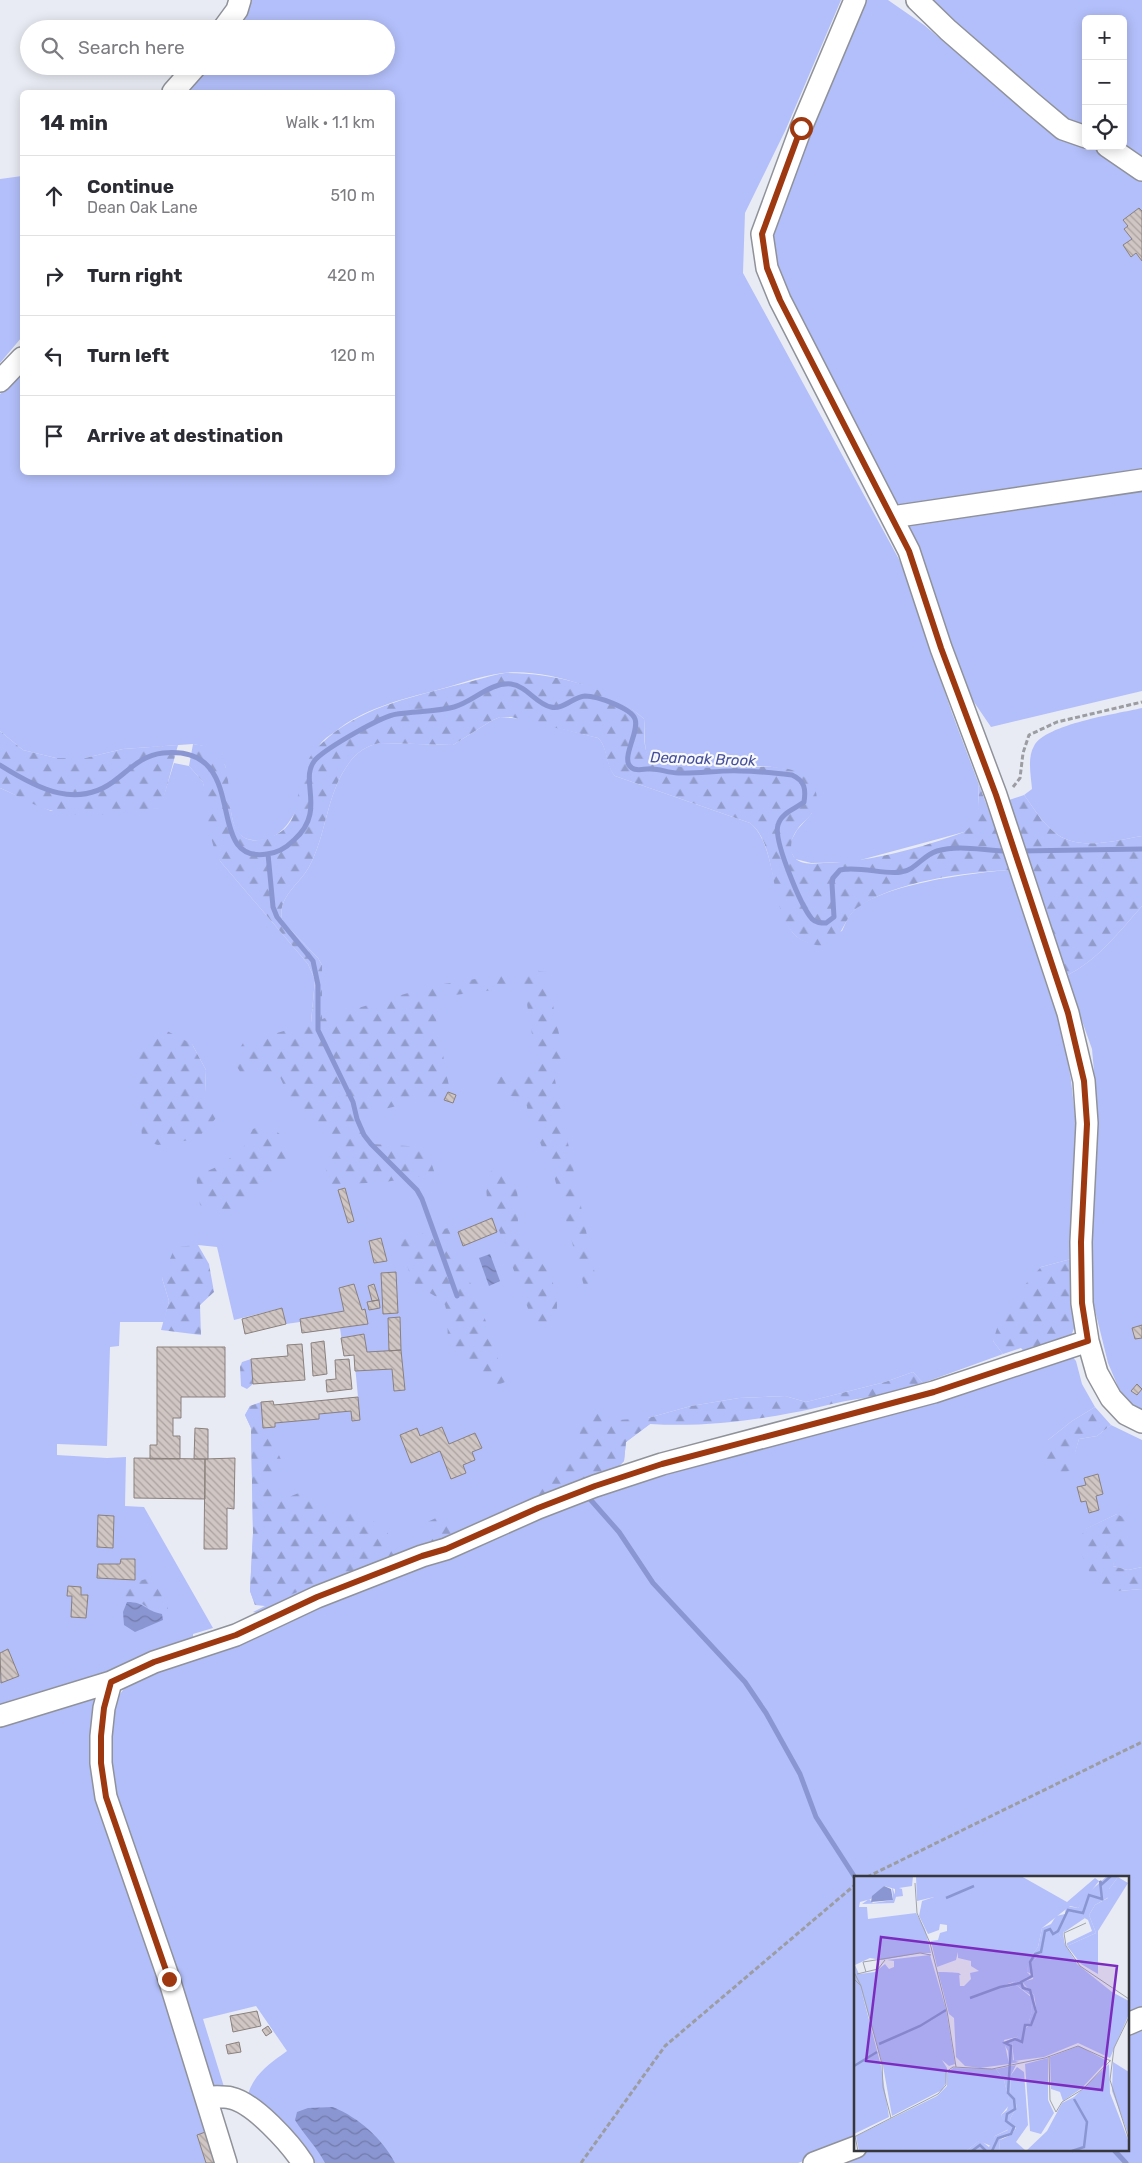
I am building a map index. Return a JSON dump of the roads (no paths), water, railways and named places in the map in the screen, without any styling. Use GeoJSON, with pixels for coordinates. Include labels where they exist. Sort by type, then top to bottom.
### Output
{"type":"FeatureCollection","features":[{"type":"Feature","properties":{"kind":"street"},"geometry":{"type":"LineString","coordinates":[[230,20],[237,10],[240,0]]}},
{"type":"Feature","properties":{"kind":"street"},"geometry":{"type":"LineString","coordinates":[[855,0],[801,128],[762,234],[767,268],[780,300],[909,551],[941,648],[996,795],[1068,1013],[1084,1081],[1087,1124],[1081,1242],[1082,1303],[1088,1341],[1097,1372],[1111,1398],[1126,1414],[1142,1422]]}},
{"type":"Feature","properties":{"kind":"street"},"geometry":{"type":"LineString","coordinates":[[917,0],[948,30],[1063,129],[1082,136]]}},
{"type":"Feature","properties":{"kind":"street"},"geometry":{"type":"LineString","coordinates":[[175,90],[188,75]]}},
{"type":"Feature","properties":{"kind":"street"},"geometry":{"type":"LineString","coordinates":[[1113,150],[1142,170]]}},
{"type":"Feature","properties":{"kind":"street"},"geometry":{"type":"LineString","coordinates":[[0,381],[20,360]]}},
{"type":"Feature","properties":{"kind":"street"},"geometry":{"type":"LineString","coordinates":[[892,517],[1142,480]]}},
{"type":"Feature","properties":{"kind":"street"},"geometry":{"type":"LineString","coordinates":[[0,1716],[111,1682],[154,1662],[236,1635],[326,1593],[422,1556],[446,1549],[538,1508],[595,1486],[662,1464],[924,1395],[1088,1341]]}},
{"type":"Feature","properties":{"kind":"street"},"geometry":{"type":"LineString","coordinates":[[111,1682],[104,1708],[101,1736],[101,1763],[106,1797],[169,1979],[226,2163]]}},
{"type":"Feature","properties":{"kind":"street"},"geometry":{"type":"LineString","coordinates":[[1130,2023],[1142,2018]]}},
{"type":"Feature","properties":{"kind":"street"},"geometry":{"type":"LineString","coordinates":[[207,2097],[231,2098],[249,2107],[279,2133],[303,2163]]}},
{"type":"Feature","properties":{"kind":"street"},"geometry":{"type":"LineString","coordinates":[[814,2163],[854,2148]]}},
{"type":"Feature","properties":{"kind":"water"},"geometry":{"type":"Polygon","coordinates":[[[490,1254],[500,1281],[489,1286],[479,1258],[490,1254]]]}},
{"type":"Feature","properties":{"kind":"water"},"geometry":{"type":"Polygon","coordinates":[[[127,1602],[138,1603],[162,1614],[163,1620],[135,1632],[124,1625],[123,1612],[127,1602]]]}},
{"type":"Feature","properties":{"kind":"water"},"geometry":{"type":"Polygon","coordinates":[[[333,2107],[361,2123],[377,2137],[395,2163],[325,2163],[295,2120],[297,2112],[308,2108],[333,2107]]]}},
{"type":"Feature","properties":{"kind":"waterway","name":"Deanoak Brook"},"geometry":{"type":"LineString","coordinates":[[0,765],[29,782],[59,793],[74,795],[103,788],[150,756],[163,753],[191,755],[208,767],[218,784],[229,825],[236,842],[247,852],[267,854],[285,847],[304,829],[309,818],[311,806],[309,776],[311,767],[322,754],[367,726],[389,716],[454,707],[496,686],[511,684],[517,685],[551,707],[560,707],[585,696],[605,700],[627,711],[635,719],[636,725],[628,759],[629,764],[634,769],[655,769],[675,773],[759,772],[792,775],[800,780],[805,789],[804,802],[782,817],[778,825],[778,833],[784,858],[795,888],[807,912],[817,922],[826,923],[834,917],[832,884],[833,878],[840,870],[856,869],[895,873],[906,871],[932,853],[946,849],[964,848],[1009,851]]}},
{"type":"Feature","properties":{"kind":"waterway","name":"Deanoak Brook"},"geometry":{"type":"LineString","coordinates":[[1020,851],[1142,849]]}},
{"type":"Feature","properties":{"kind":"waterway"},"geometry":{"type":"LineString","coordinates":[[268,854],[273,907],[277,917],[313,961],[318,985],[318,1030],[353,1102],[357,1119],[364,1135],[417,1190],[422,1199],[457,1296]]}},
{"type":"Feature","properties":{"kind":"waterway"},"geometry":{"type":"LineString","coordinates":[[589,1498],[619,1532],[653,1583],[745,1682],[766,1713],[800,1774],[816,1817],[854,1876]]}},
{"type":"Feature","properties":{"kind":"waterway"},"geometry":{"type":"LineString","coordinates":[[1114,2150],[1126,2163]]}}]}
